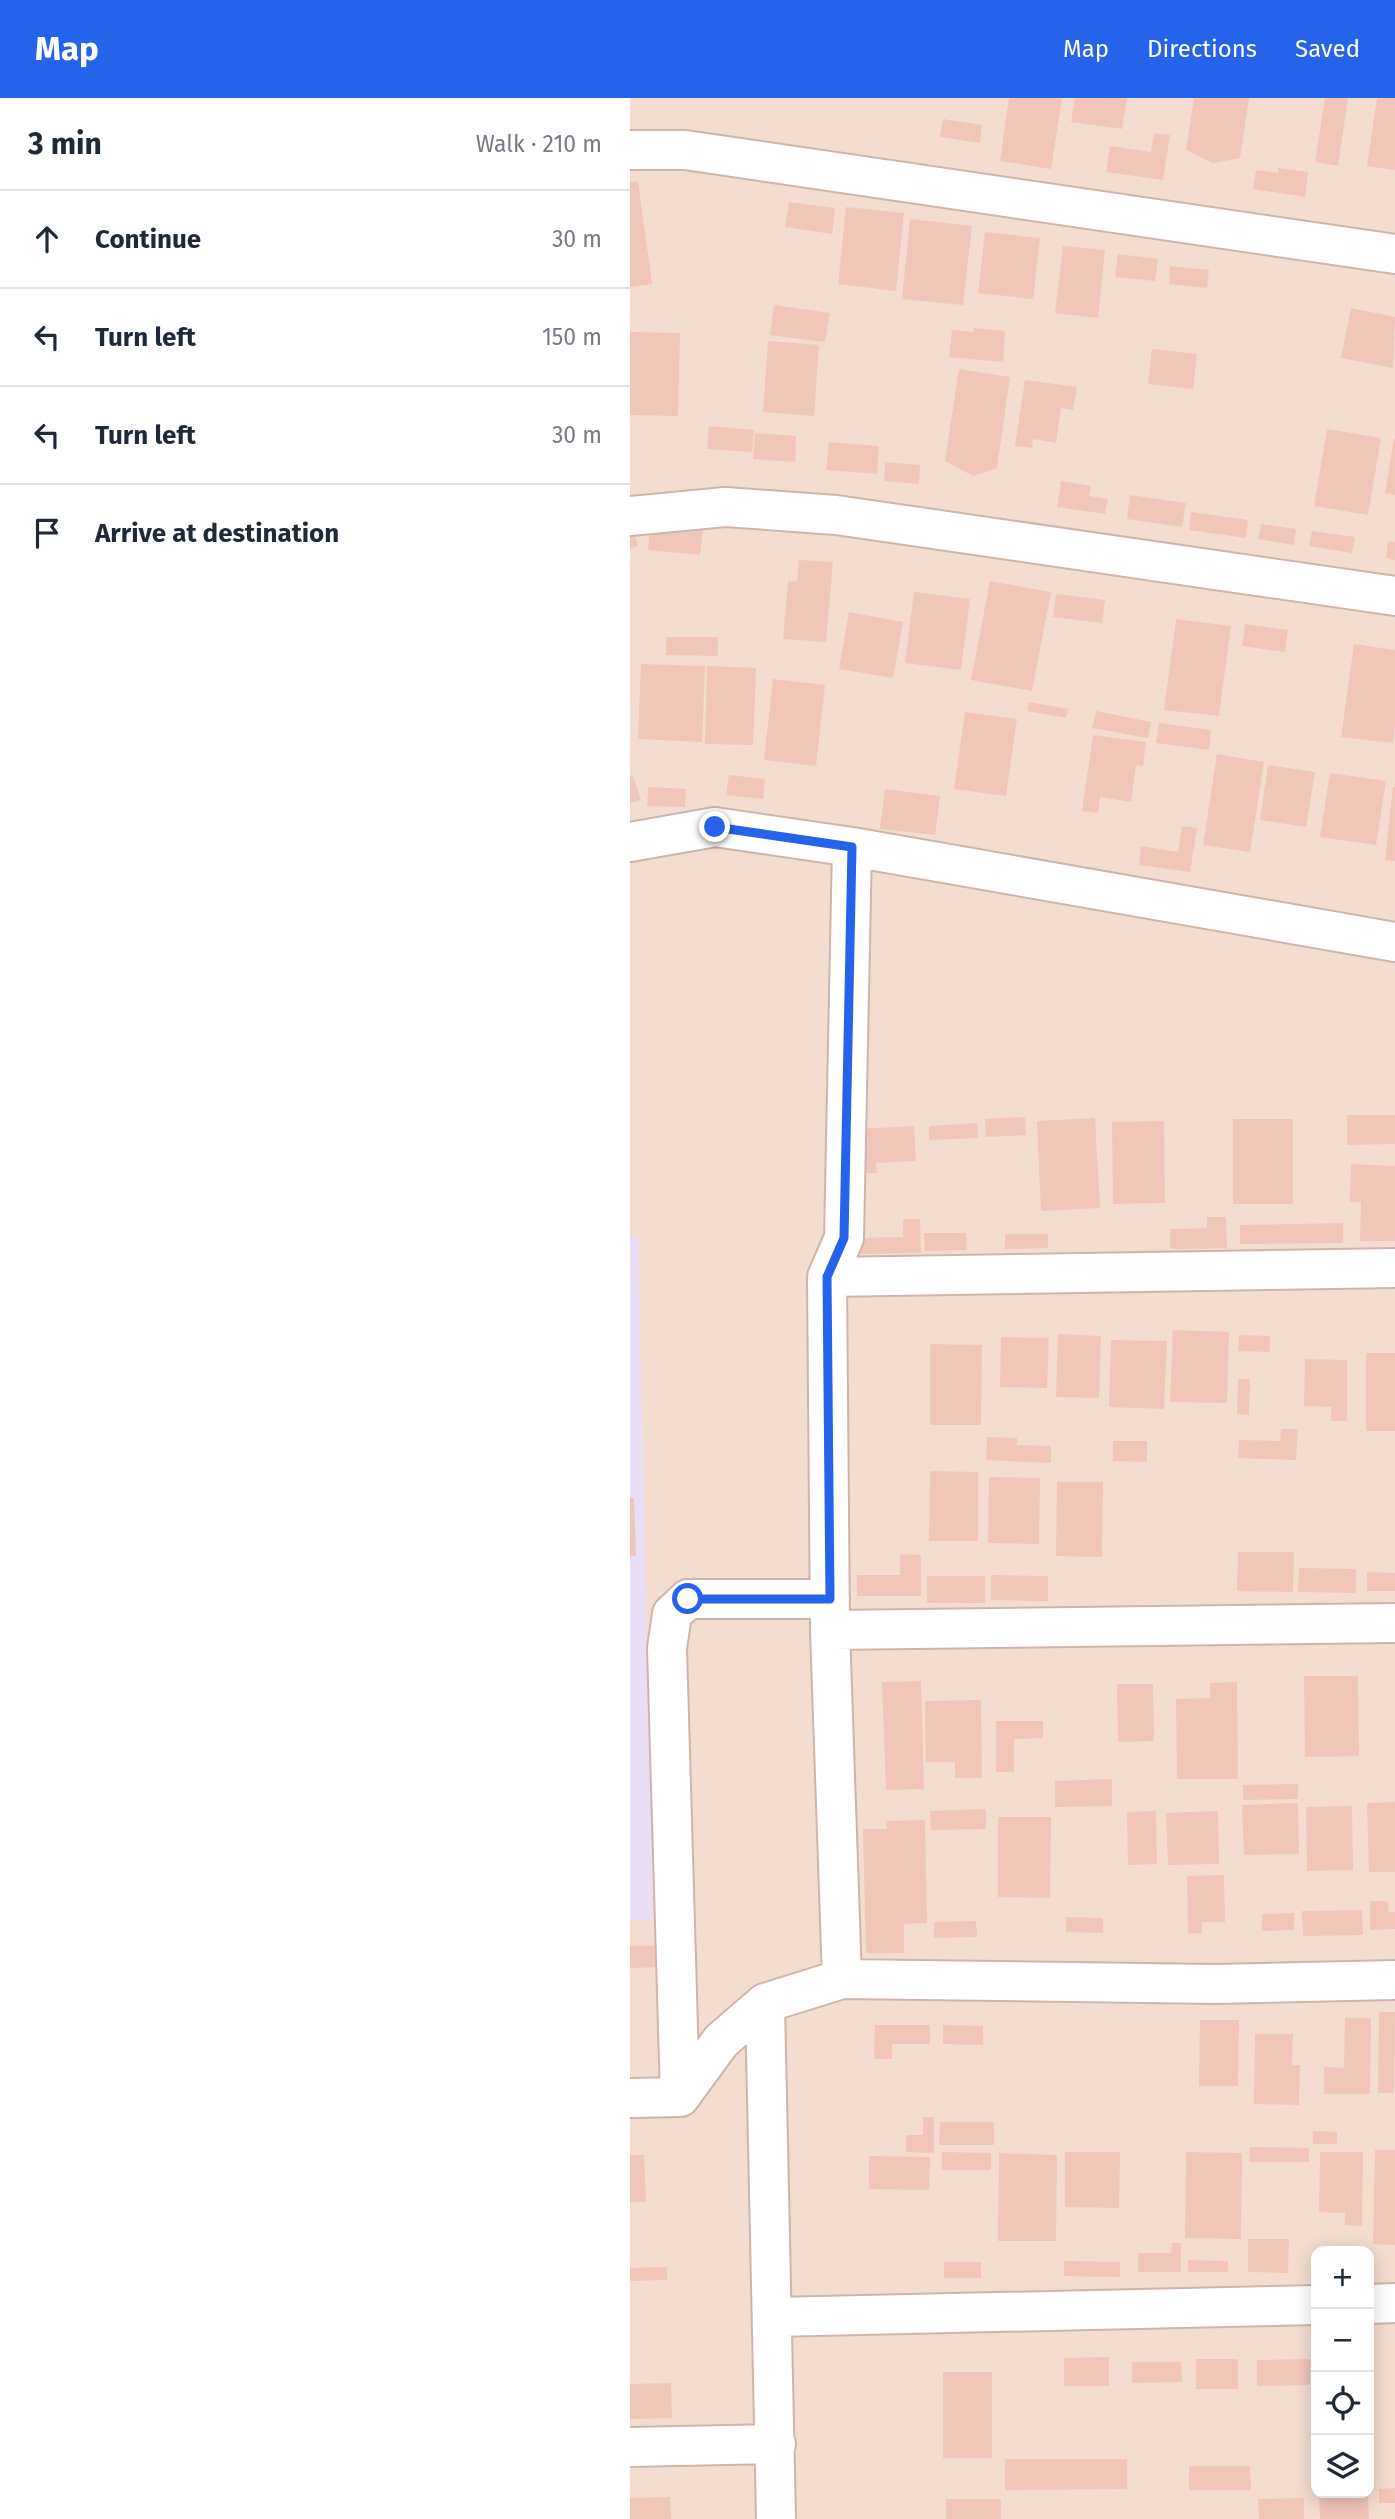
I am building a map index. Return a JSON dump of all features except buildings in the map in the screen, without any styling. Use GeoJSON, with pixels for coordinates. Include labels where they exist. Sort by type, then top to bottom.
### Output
{"type":"FeatureCollection","features":[{"type":"Feature","properties":{"kind":"street"},"geometry":{"type":"LineString","coordinates":[[630,150],[685,150],[1395,254]]}},
{"type":"Feature","properties":{"kind":"street"},"geometry":{"type":"LineString","coordinates":[[630,516],[725,507],[836,515],[1395,596]]}},
{"type":"Feature","properties":{"kind":"street"},"geometry":{"type":"LineString","coordinates":[[630,842],[715,827],[852,847],[1395,942]]}},
{"type":"Feature","properties":{"kind":"street"},"geometry":{"type":"LineString","coordinates":[[842,1979],[830,1614],[827,1277],[844,1238],[852,847]]}},
{"type":"Feature","properties":{"kind":"street"},"geometry":{"type":"LineString","coordinates":[[827,1277],[1395,1268]]}},
{"type":"Feature","properties":{"kind":"street"},"geometry":{"type":"LineString","coordinates":[[680,2097],[667,1648],[672,1614],[688,1599],[830,1614],[1395,1623]]}},
{"type":"Feature","properties":{"kind":"street"},"geometry":{"type":"LineString","coordinates":[[680,2097],[721,2041],[765,2003],[842,1979],[1216,1984],[1395,1980]]}},
{"type":"Feature","properties":{"kind":"street"},"geometry":{"type":"LineString","coordinates":[[765,2003],[774,2317],[776,2519]]}},
{"type":"Feature","properties":{"kind":"street"},"geometry":{"type":"LineString","coordinates":[[630,2098],[680,2097]]}},
{"type":"Feature","properties":{"kind":"street"},"geometry":{"type":"LineString","coordinates":[[1374,2304],[1395,2303]]}},
{"type":"Feature","properties":{"kind":"street"},"geometry":{"type":"LineString","coordinates":[[774,2317],[1311,2305]]}},
{"type":"Feature","properties":{"kind":"street"},"geometry":{"type":"LineString","coordinates":[[630,2447],[775,2444]]}},
{"type":"Feature","properties":{"kind":"shaded area"},"geometry":{"type":"Polygon","coordinates":[[[630,98],[1395,98],[1395,2519],[630,2519],[630,98]]]}},
{"type":"Feature","properties":{"kind":"shaded area"},"geometry":{"type":"Polygon","coordinates":[[[630,1236],[638,1236],[653,1920],[630,1920],[630,1236]]]}},
{"type":"Feature","properties":{"kind":"route"},"geometry":{"type":"LineString","coordinates":[[688,1599],[830,1599],[827,1277],[844,1238],[852,847],[715,827]]}}]}
